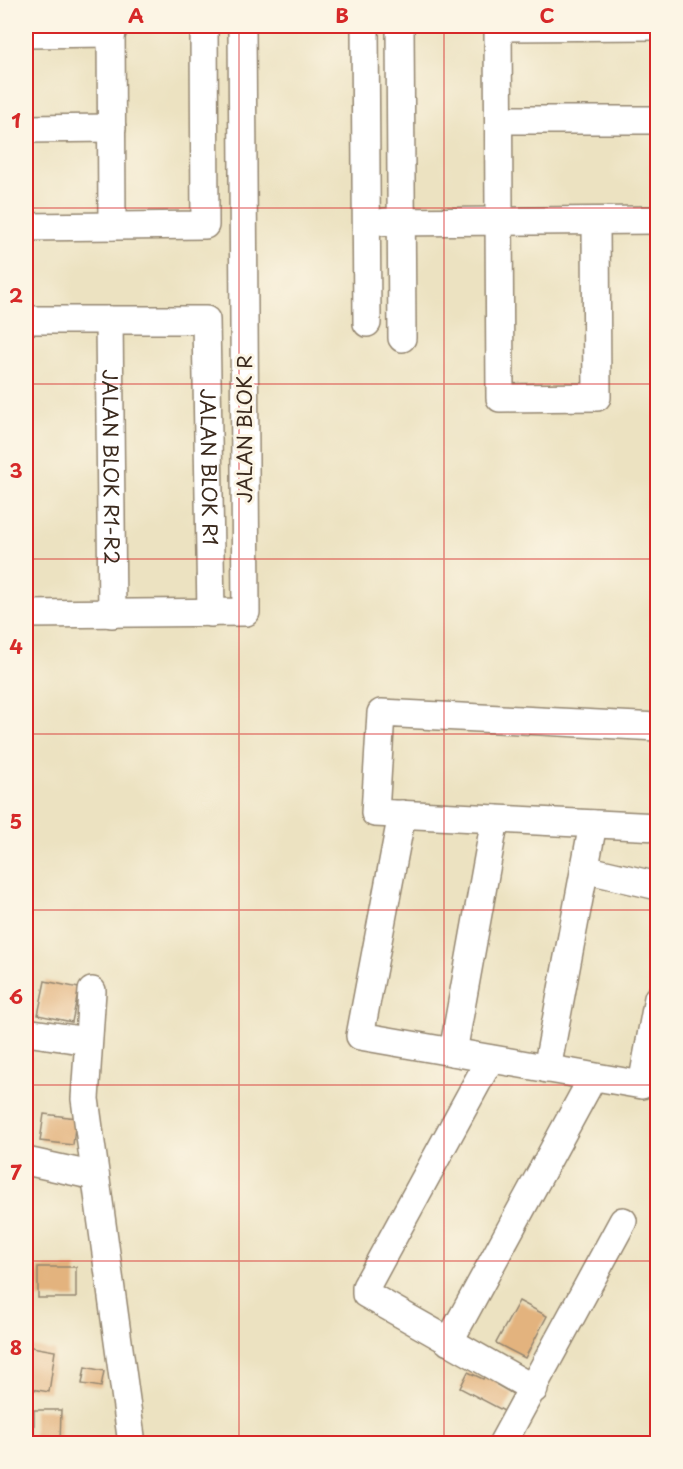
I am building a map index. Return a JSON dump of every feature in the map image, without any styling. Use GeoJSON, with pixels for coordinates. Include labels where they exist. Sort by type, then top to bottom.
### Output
{"type":"FeatureCollection","features":[{"type":"Feature","properties":{"kind":"street"},"geometry":{"type":"LineString","coordinates":[[26,227],[205,225],[204,26]]}},
{"type":"Feature","properties":{"kind":"street","name":"JALAN BLOK R"},"geometry":{"type":"LineString","coordinates":[[26,614],[246,612],[242,26]]}},
{"type":"Feature","properties":{"kind":"street"},"geometry":{"type":"LineString","coordinates":[[365,26],[367,323]]}},
{"type":"Feature","properties":{"kind":"street"},"geometry":{"type":"LineString","coordinates":[[400,26],[402,338]]}},
{"type":"Feature","properties":{"kind":"street"},"geometry":{"type":"LineString","coordinates":[[596,221],[597,397],[500,398],[498,26],[657,26]]}},
{"type":"Feature","properties":{"kind":"street"},"geometry":{"type":"LineString","coordinates":[[26,34],[112,29],[112,226]]}},
{"type":"Feature","properties":{"kind":"street"},"geometry":{"type":"LineString","coordinates":[[499,120],[657,120]]}},
{"type":"Feature","properties":{"kind":"street"},"geometry":{"type":"LineString","coordinates":[[26,129],[112,129]]}},
{"type":"Feature","properties":{"kind":"street"},"geometry":{"type":"LineString","coordinates":[[366,222],[657,220]]}},
{"type":"Feature","properties":{"kind":"street"},"geometry":{"type":"LineString","coordinates":[[26,320],[109,320]]}},
{"type":"Feature","properties":{"kind":"street","name":"JALAN BLOK R1"},"geometry":{"type":"LineString","coordinates":[[109,320],[206,320],[211,613]]}},
{"type":"Feature","properties":{"kind":"street","name":"JALAN BLOK R1-R2"},"geometry":{"type":"LineString","coordinates":[[109,320],[112,614]]}},
{"type":"Feature","properties":{"kind":"street"},"geometry":{"type":"LineString","coordinates":[[657,727],[381,713],[375,813],[657,827]]}},
{"type":"Feature","properties":{"kind":"street"},"geometry":{"type":"LineString","coordinates":[[402,814],[360,1035],[642,1085],[657,998]]}},
{"type":"Feature","properties":{"kind":"street"},"geometry":{"type":"LineString","coordinates":[[453,1052],[495,819]]}},
{"type":"Feature","properties":{"kind":"street"},"geometry":{"type":"LineString","coordinates":[[547,1069],[593,824]]}},
{"type":"Feature","properties":{"kind":"street"},"geometry":{"type":"LineString","coordinates":[[584,869],[657,886]]}},
{"type":"Feature","properties":{"kind":"street"},"geometry":{"type":"LineString","coordinates":[[92,991],[85,1099],[132,1443]]}},
{"type":"Feature","properties":{"kind":"street"},"geometry":{"type":"LineString","coordinates":[[26,1032],[88,1041]]}},
{"type":"Feature","properties":{"kind":"street"},"geometry":{"type":"LineString","coordinates":[[490,1059],[366,1287],[366,1294],[534,1389]]}},
{"type":"Feature","properties":{"kind":"street"},"geometry":{"type":"LineString","coordinates":[[449,1342],[593,1077]]}},
{"type":"Feature","properties":{"kind":"street"},"geometry":{"type":"LineString","coordinates":[[26,1161],[95,1176]]}},
{"type":"Feature","properties":{"kind":"street"},"geometry":{"type":"LineString","coordinates":[[502,1443],[534,1389],[623,1221]]}},
{"type":"Feature","properties":{"kind":"building"},"geometry":{"type":"Polygon","coordinates":[[[45,981],[79,988],[72,1022],[38,1015],[45,981]]]}},
{"type":"Feature","properties":{"kind":"building"},"geometry":{"type":"Polygon","coordinates":[[[26,1053],[32,1055],[27,1083],[26,1083],[26,1053]]]}},
{"type":"Feature","properties":{"kind":"building"},"geometry":{"type":"Polygon","coordinates":[[[44,1114],[76,1118],[73,1145],[40,1141],[44,1114]]]}},
{"type":"Feature","properties":{"kind":"building"},"geometry":{"type":"Polygon","coordinates":[[[38,1267],[76,1267],[76,1298],[38,1298],[38,1267]]]}},
{"type":"Feature","properties":{"kind":"building"},"geometry":{"type":"Polygon","coordinates":[[[519,1301],[547,1316],[525,1358],[496,1343],[519,1301]]]}},
{"type":"Feature","properties":{"kind":"building"},"geometry":{"type":"Polygon","coordinates":[[[26,1346],[55,1351],[49,1392],[26,1388],[26,1346]]]}},
{"type":"Feature","properties":{"kind":"building"},"geometry":{"type":"Polygon","coordinates":[[[85,1367],[104,1371],[101,1387],[82,1384],[85,1367]]]}},
{"type":"Feature","properties":{"kind":"building"},"geometry":{"type":"Polygon","coordinates":[[[487,1371],[500,1379],[497,1385],[513,1394],[504,1411],[460,1388],[468,1372],[483,1379],[487,1371]]]}},
{"type":"Feature","properties":{"kind":"building"},"geometry":{"type":"Polygon","coordinates":[[[34,1410],[61,1410],[60,1444],[34,1444],[34,1410]]]}}]}
